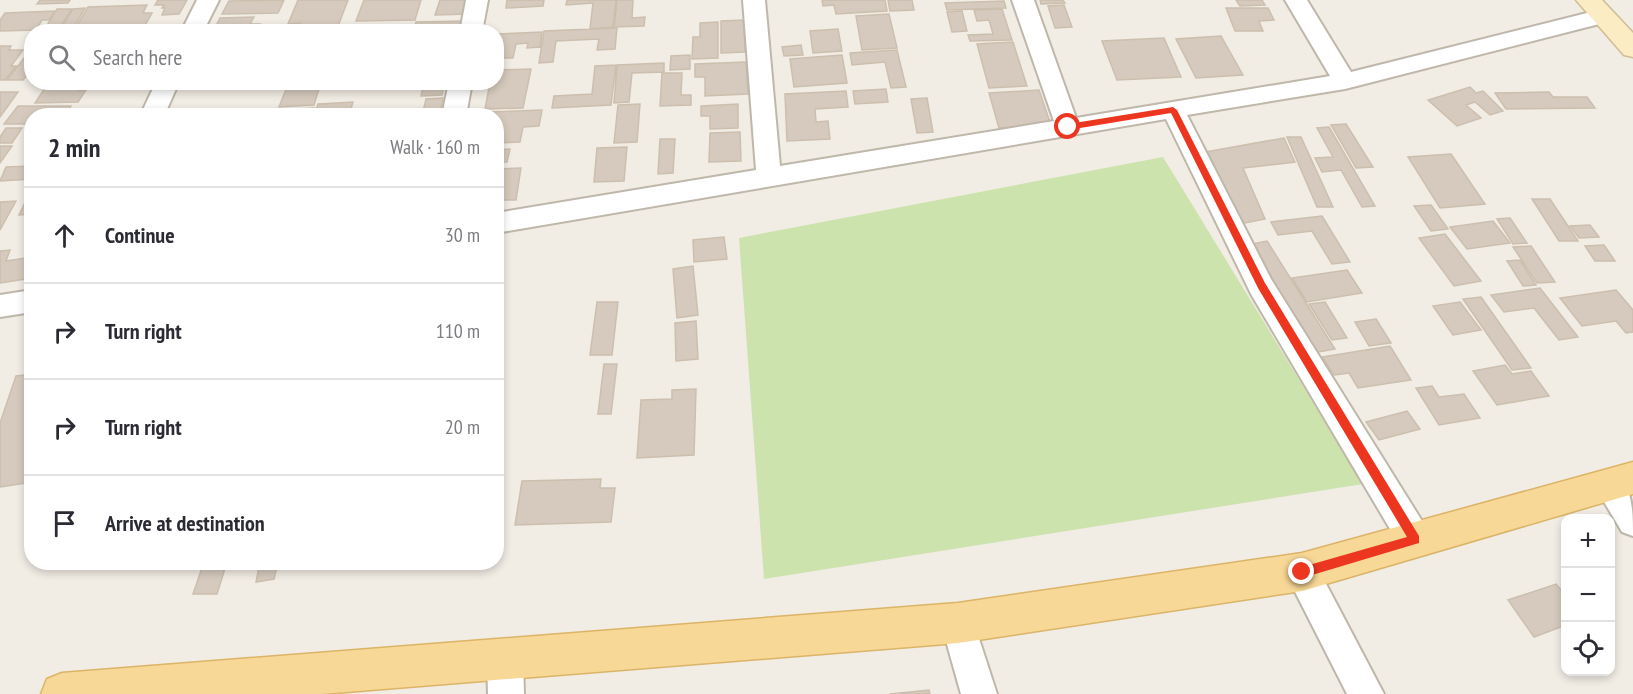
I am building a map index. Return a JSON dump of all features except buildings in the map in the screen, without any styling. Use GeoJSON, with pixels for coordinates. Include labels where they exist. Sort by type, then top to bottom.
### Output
{"type":"FeatureCollection","features":[{"type":"Feature","properties":{"kind":"main road"},"geometry":{"type":"LineString","coordinates":[[1595,8],[1633,49]]}},
{"type":"Feature","properties":{"kind":"main road"},"geometry":{"type":"LineString","coordinates":[[64,694],[505,677],[958,623],[1302,572],[1621,481]]}},
{"type":"Feature","properties":{"kind":"street"},"geometry":{"type":"LineString","coordinates":[[196,24],[208,0]]}},
{"type":"Feature","properties":{"kind":"street"},"geometry":{"type":"LineString","coordinates":[[472,24],[477,0]]}},
{"type":"Feature","properties":{"kind":"street"},"geometry":{"type":"LineString","coordinates":[[754,0],[769,177]]}},
{"type":"Feature","properties":{"kind":"street"},"geometry":{"type":"LineString","coordinates":[[1023,0],[1068,127]]}},
{"type":"Feature","properties":{"kind":"street"},"geometry":{"type":"LineString","coordinates":[[1296,0],[1345,81]]}},
{"type":"Feature","properties":{"kind":"street"},"geometry":{"type":"LineString","coordinates":[[504,222],[1345,81],[1595,8]]}},
{"type":"Feature","properties":{"kind":"street"},"geometry":{"type":"LineString","coordinates":[[156,108],[164,90]]}},
{"type":"Feature","properties":{"kind":"street"},"geometry":{"type":"LineString","coordinates":[[456,108],[459,90]]}},
{"type":"Feature","properties":{"kind":"street"},"geometry":{"type":"LineString","coordinates":[[1173,110],[1261,286],[1415,540]]}},
{"type":"Feature","properties":{"kind":"street"},"geometry":{"type":"LineString","coordinates":[[0,306],[24,302]]}},
{"type":"Feature","properties":{"kind":"street"},"geometry":{"type":"LineString","coordinates":[[1621,481],[1633,521]]}},
{"type":"Feature","properties":{"kind":"street"},"geometry":{"type":"LineString","coordinates":[[1302,572],[1366,694]]}},
{"type":"Feature","properties":{"kind":"street"},"geometry":{"type":"LineString","coordinates":[[958,623],[979,694]]}},
{"type":"Feature","properties":{"kind":"green space"},"geometry":{"type":"Polygon","coordinates":[[[1163,157],[1363,484],[764,579],[739,238],[1163,157]]]}},
{"type":"Feature","properties":{"kind":"route"},"geometry":{"type":"LineString","coordinates":[[1068,127],[1173,110],[1261,286],[1415,540],[1302,572]]}}]}
